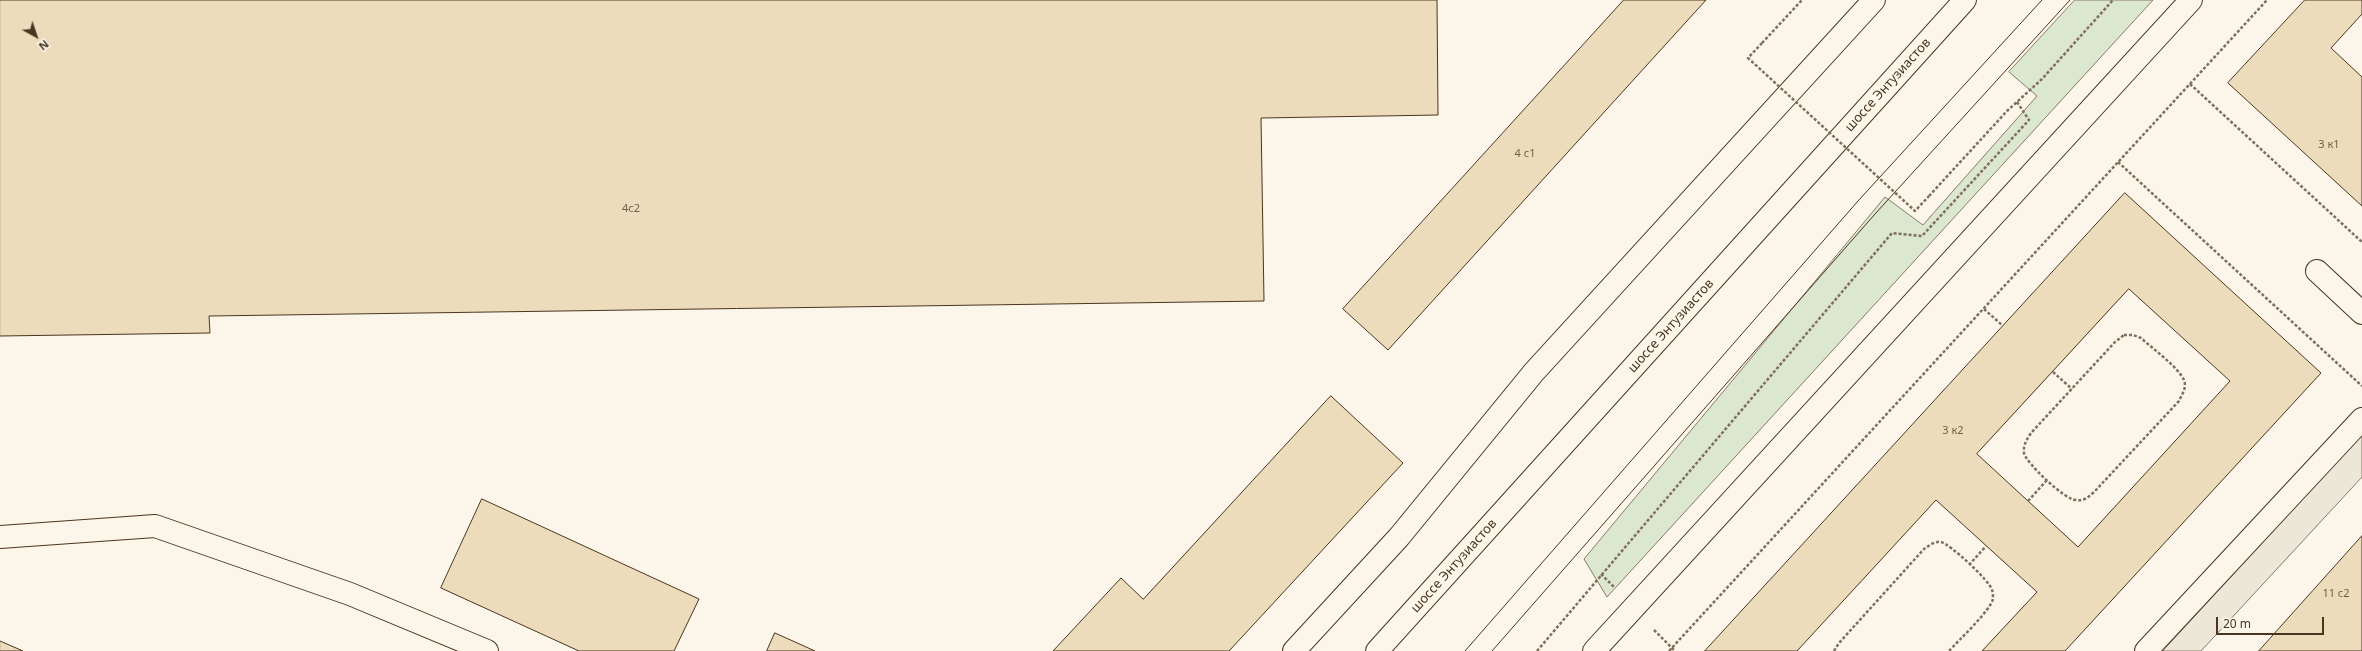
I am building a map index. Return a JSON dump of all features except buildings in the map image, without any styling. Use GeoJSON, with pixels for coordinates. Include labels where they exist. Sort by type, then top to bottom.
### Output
{"type":"FeatureCollection","features":[{"type":"Feature","properties":{"kind":"main road"},"geometry":{"type":"LineString","coordinates":[[1294,651],[1399,538],[1534,372],[1874,0]]}},
{"type":"Feature","properties":{"kind":"main road","name":"шоссе Энтузиастов"},"geometry":{"type":"LineString","coordinates":[[1377,651],[1965,0]]}},
{"type":"Feature","properties":{"kind":"main road"},"geometry":{"type":"LineString","coordinates":[[1594,651],[2191,0]]}},
{"type":"Feature","properties":{"kind":"main road"},"geometry":{"type":"LineString","coordinates":[[2317,271],[2362,313]]}},
{"type":"Feature","properties":{"kind":"main road"},"geometry":{"type":"LineString","coordinates":[[2146,651],[2362,419]]}},
{"type":"Feature","properties":{"kind":"main road"},"geometry":{"type":"LineString","coordinates":[[0,537],[155,526],[350,594],[487,651]]}},
{"type":"Feature","properties":{"kind":"path"},"geometry":{"type":"LineString","coordinates":[[1802,0],[1748,58],[1915,211],[1995,124],[2042,79],[2113,0]]}},
{"type":"Feature","properties":{"kind":"path"},"geometry":{"type":"LineString","coordinates":[[1651,627],[1672,650],[2267,0]]}},
{"type":"Feature","properties":{"kind":"path"},"geometry":{"type":"LineString","coordinates":[[2190,84],[2362,242]]}},
{"type":"Feature","properties":{"kind":"path"},"geometry":{"type":"LineString","coordinates":[[1537,651],[1892,233],[1922,236],[2029,120],[2017,102]]}},
{"type":"Feature","properties":{"kind":"path"},"geometry":{"type":"LineString","coordinates":[[2118,162],[2362,386]]}},
{"type":"Feature","properties":{"kind":"path"},"geometry":{"type":"LineString","coordinates":[[1984,309],[2003,326]]}},
{"type":"Feature","properties":{"kind":"path"},"geometry":{"type":"LineString","coordinates":[[2124,335],[2133,335],[2141,338],[2184,380],[2185,388],[2179,401],[2086,499],[2075,501],[2064,495],[2047,480],[2027,461],[2024,453],[2025,442],[2031,433],[2115,342],[2124,335]]}},
{"type":"Feature","properties":{"kind":"path"},"geometry":{"type":"LineString","coordinates":[[2053,372],[2072,389]]}},
{"type":"Feature","properties":{"kind":"path"},"geometry":{"type":"LineString","coordinates":[[2028,501],[2047,480]]}},
{"type":"Feature","properties":{"kind":"path"},"geometry":{"type":"LineString","coordinates":[[1834,651],[1839,643],[1913,561],[1933,543],[1941,542],[1949,546],[1986,580],[1992,590],[1993,599],[1988,608],[1949,651]]}},
{"type":"Feature","properties":{"kind":"path"},"geometry":{"type":"LineString","coordinates":[[1969,565],[1986,546]]}},
{"type":"Feature","properties":{"kind":"path"},"geometry":{"type":"LineString","coordinates":[[1601,574],[1615,588]]}},
{"type":"Feature","properties":{"kind":"green space"},"geometry":{"type":"Polygon","coordinates":[[[2075,0],[2153,0],[1607,597],[1584,559],[1885,197],[1923,225],[2037,96],[2009,72],[2075,0]]]}},
{"type":"Feature","properties":{"kind":"shaded area"},"geometry":{"type":"Polygon","coordinates":[[[2362,435],[2362,477],[2201,651],[2163,651],[2362,435]]]}},
{"type":"Feature","properties":{"kind":"tram line"},"geometry":{"type":"LineString","coordinates":[[1465,651],[1858,201],[2042,0]]}},
{"type":"Feature","properties":{"kind":"tram line"},"geometry":{"type":"LineString","coordinates":[[1492,651],[1875,214],[2070,0]]}}]}
